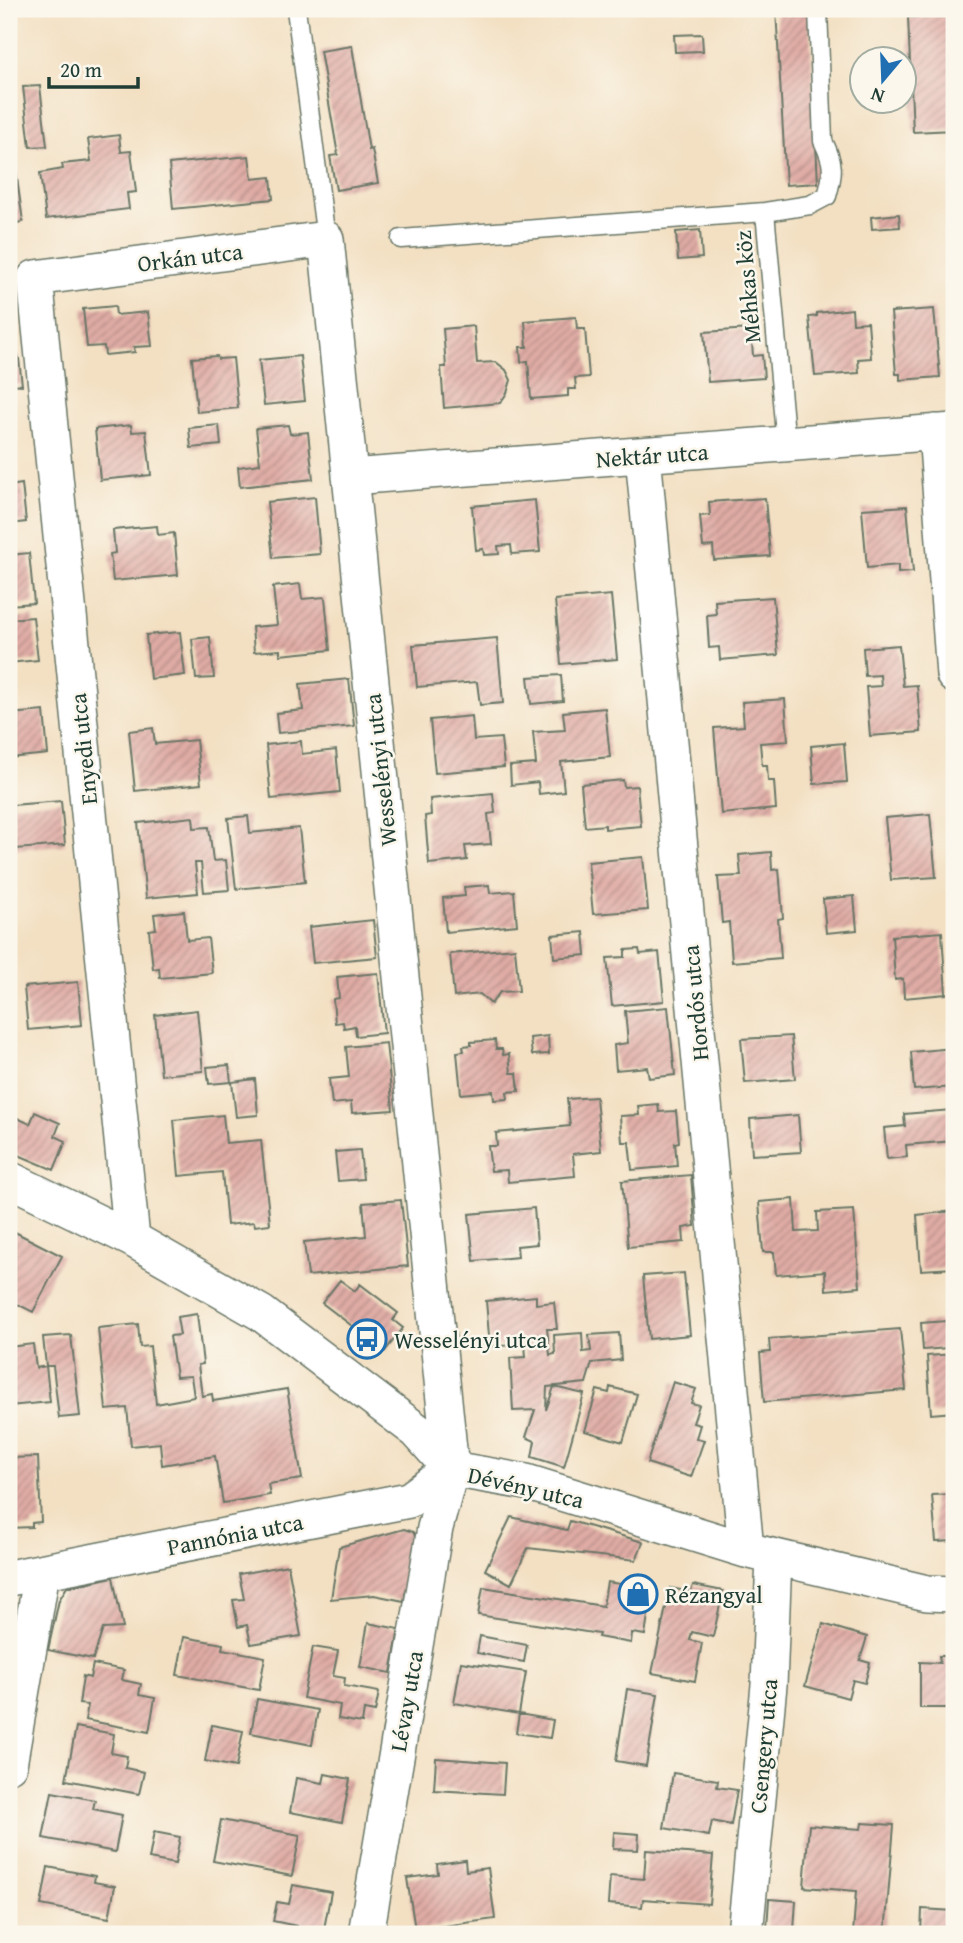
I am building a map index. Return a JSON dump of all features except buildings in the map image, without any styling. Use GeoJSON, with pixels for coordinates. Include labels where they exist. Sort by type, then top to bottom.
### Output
{"type":"FeatureCollection","features":[{"type":"Feature","properties":{"kind":"street","name":"Orkán utca"},"geometry":{"type":"LineString","coordinates":[[33,278],[326,239]]}},
{"type":"Feature","properties":{"kind":"street","name":"Wesselényi utca"},"geometry":{"type":"LineString","coordinates":[[326,239],[451,1469]]}},
{"type":"Feature","properties":{"kind":"street","name":"Enyedi utca"},"geometry":{"type":"LineString","coordinates":[[33,278],[132,1239]]}},
{"type":"Feature","properties":{"kind":"street","name":"Nektár utca"},"geometry":{"type":"LineString","coordinates":[[350,477],[945,431]]}},
{"type":"Feature","properties":{"kind":"street"},"geometry":{"type":"LineString","coordinates":[[945,431],[954,675]]}},
{"type":"Feature","properties":{"kind":"street","name":"Hordós utca"},"geometry":{"type":"LineString","coordinates":[[643,455],[760,1553]]}},
{"type":"Feature","properties":{"kind":"street","name":"Dévény utca"},"geometry":{"type":"LineString","coordinates":[[9,1179],[132,1239],[261,1313],[417,1431],[451,1469],[526,1482],[760,1553],[927,1593],[954,1594]]}},
{"type":"Feature","properties":{"kind":"street","name":"Pannónia utca"},"geometry":{"type":"LineString","coordinates":[[25,1575],[409,1500],[451,1469]]}},
{"type":"Feature","properties":{"kind":"street","name":"Lévay utca"},"geometry":{"type":"LineString","coordinates":[[366,1934],[435,1528],[451,1469]]}},
{"type":"Feature","properties":{"kind":"street","name":"Csengery utca"},"geometry":{"type":"LineString","coordinates":[[745,1934],[769,1685],[760,1553]]}},
{"type":"Feature","properties":{"kind":"street"},"geometry":{"type":"LineString","coordinates":[[9,1765],[25,1575]]}},
{"type":"Feature","properties":{"kind":"lane"},"geometry":{"type":"LineString","coordinates":[[296,9],[326,239]]}},
{"type":"Feature","properties":{"kind":"lane","name":"Méhkas köz"},"geometry":{"type":"LineString","coordinates":[[786,445],[765,212],[810,205],[827,195],[833,175],[831,157],[823,141],[818,9]]}},
{"type":"Feature","properties":{"kind":"lane"},"geometry":{"type":"LineString","coordinates":[[401,239],[765,212]]}},
{"type":"Feature","properties":{"kind":"place","name":"Wesselényi utca"},"geometry":{"type":"Point","coordinates":[367,1339]}},
{"type":"Feature","properties":{"kind":"place","name":"Rézangyal"},"geometry":{"type":"Point","coordinates":[638,1594]}}]}
